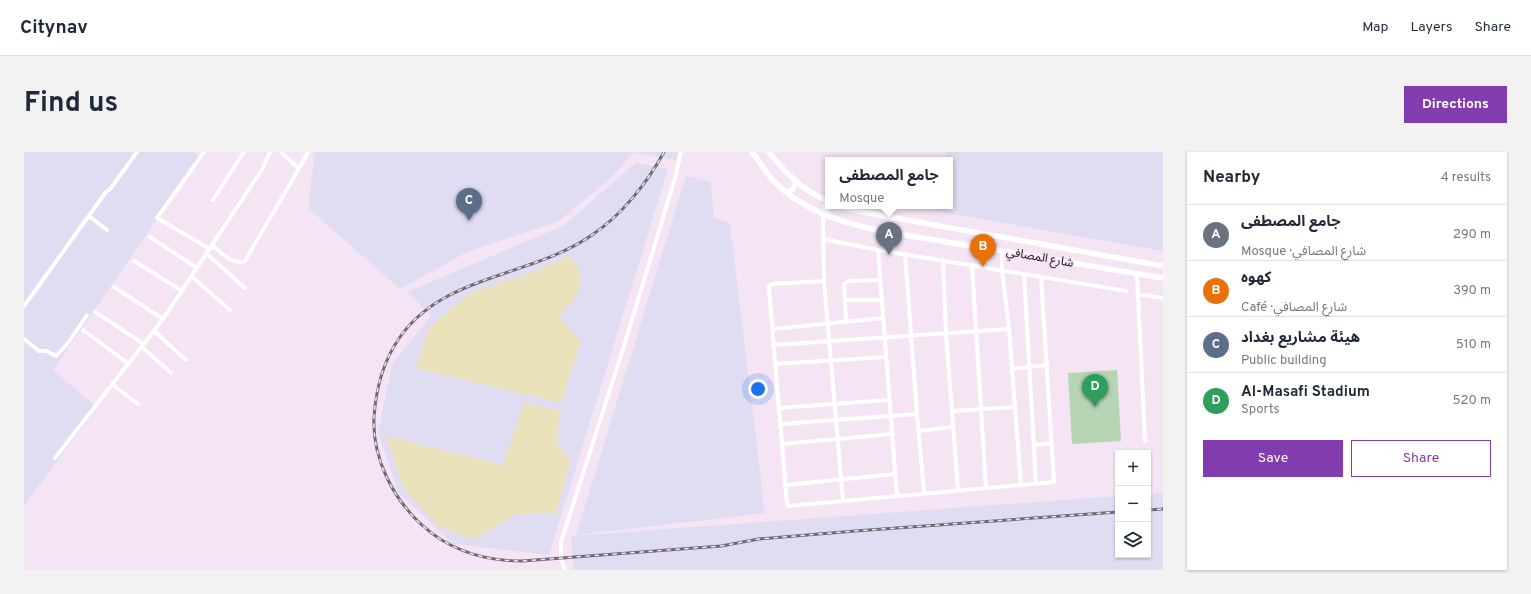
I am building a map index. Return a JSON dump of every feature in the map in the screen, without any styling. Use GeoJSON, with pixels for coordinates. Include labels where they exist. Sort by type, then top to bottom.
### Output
{"type":"FeatureCollection","features":[{"type":"Feature","properties":{"kind":"main road","name":"شارع المصافي"},"geometry":{"type":"LineString","coordinates":[[752,152],[771,178],[786,192],[815,211],[850,224],[880,231],[1163,278]]}},
{"type":"Feature","properties":{"kind":"main road"},"geometry":{"type":"LineString","coordinates":[[768,152],[779,166],[799,185],[825,200]]}},
{"type":"Feature","properties":{"kind":"main road"},"geometry":{"type":"LineString","coordinates":[[786,192],[793,189],[796,182]]}},
{"type":"Feature","properties":{"kind":"main road"},"geometry":{"type":"LineString","coordinates":[[823,214],[825,208]]}},
{"type":"Feature","properties":{"kind":"main road"},"geometry":{"type":"LineString","coordinates":[[825,209],[832,218]]}},
{"type":"Feature","properties":{"kind":"main road","name":"شارع المصافي"},"geometry":{"type":"LineString","coordinates":[[850,209],[1001,238],[1163,266]]}},
{"type":"Feature","properties":{"kind":"main road"},"geometry":{"type":"LineString","coordinates":[[1001,238],[1003,244],[1001,250]]}},
{"type":"Feature","properties":{"kind":"main road"},"geometry":{"type":"LineString","coordinates":[[1010,252],[1010,245],[1014,240]]}},
{"type":"Feature","properties":{"kind":"main road"},"geometry":{"type":"LineString","coordinates":[[1140,274],[1146,269],[1145,262]]}},
{"type":"Feature","properties":{"kind":"main road"},"geometry":{"type":"LineString","coordinates":[[1152,276],[1151,269],[1154,264]]}},
{"type":"Feature","properties":{"kind":"street"},"geometry":{"type":"LineString","coordinates":[[24,306],[137,152]]}},
{"type":"Feature","properties":{"kind":"street"},"geometry":{"type":"LineString","coordinates":[[204,152],[157,218],[211,247],[233,261],[241,263],[246,261],[308,152]]}},
{"type":"Feature","properties":{"kind":"street"},"geometry":{"type":"LineString","coordinates":[[213,200],[244,152]]}},
{"type":"Feature","properties":{"kind":"street"},"geometry":{"type":"LineString","coordinates":[[56,458],[82,422],[113,385],[163,319],[263,168],[270,152]]}},
{"type":"Feature","properties":{"kind":"street"},"geometry":{"type":"LineString","coordinates":[[281,152],[299,169]]}},
{"type":"Feature","properties":{"kind":"street"},"geometry":{"type":"LineString","coordinates":[[566,570],[561,558],[561,542],[625,343],[675,178],[678,160],[682,152]]}},
{"type":"Feature","properties":{"kind":"street"},"geometry":{"type":"LineString","coordinates":[[823,214],[824,281],[843,501]]}},
{"type":"Feature","properties":{"kind":"street"},"geometry":{"type":"LineString","coordinates":[[89,216],[107,230]]}},
{"type":"Feature","properties":{"kind":"street"},"geometry":{"type":"LineString","coordinates":[[150,237],[197,268]]}},
{"type":"Feature","properties":{"kind":"street"},"geometry":{"type":"LineString","coordinates":[[823,239],[878,250],[1126,292]]}},
{"type":"Feature","properties":{"kind":"street"},"geometry":{"type":"LineString","coordinates":[[878,250],[888,400],[891,416],[897,496]]}},
{"type":"Feature","properties":{"kind":"street"},"geometry":{"type":"LineString","coordinates":[[1001,250],[1009,328],[1021,485]]}},
{"type":"Feature","properties":{"kind":"street"},"geometry":{"type":"LineString","coordinates":[[206,253],[246,288]]}},
{"type":"Feature","properties":{"kind":"street"},"geometry":{"type":"LineString","coordinates":[[905,254],[924,493]]}},
{"type":"Feature","properties":{"kind":"street"},"geometry":{"type":"LineString","coordinates":[[943,260],[946,334],[958,490]]}},
{"type":"Feature","properties":{"kind":"street"},"geometry":{"type":"LineString","coordinates":[[134,261],[182,291]]}},
{"type":"Feature","properties":{"kind":"street"},"geometry":{"type":"LineString","coordinates":[[972,265],[986,488]]}},
{"type":"Feature","properties":{"kind":"street"},"geometry":{"type":"LineString","coordinates":[[1024,274],[1036,484]]}},
{"type":"Feature","properties":{"kind":"street"},"geometry":{"type":"LineString","coordinates":[[1140,274],[1137,294],[1145,441]]}},
{"type":"Feature","properties":{"kind":"street"},"geometry":{"type":"LineString","coordinates":[[191,276],[230,310]]}},
{"type":"Feature","properties":{"kind":"street"},"geometry":{"type":"LineString","coordinates":[[824,281],[772,284],[769,286],[788,506],[1054,482],[1041,277]]}},
{"type":"Feature","properties":{"kind":"street"},"geometry":{"type":"LineString","coordinates":[[846,322],[844,284],[849,281],[880,280]]}},
{"type":"Feature","properties":{"kind":"street"},"geometry":{"type":"LineString","coordinates":[[114,287],[163,319]]}},
{"type":"Feature","properties":{"kind":"street"},"geometry":{"type":"LineString","coordinates":[[1137,294],[1163,298]]}},
{"type":"Feature","properties":{"kind":"street"},"geometry":{"type":"LineString","coordinates":[[844,300],[882,300]]}},
{"type":"Feature","properties":{"kind":"street"},"geometry":{"type":"LineString","coordinates":[[95,312],[143,346],[171,373]]}},
{"type":"Feature","properties":{"kind":"street"},"geometry":{"type":"LineString","coordinates":[[24,340],[39,351],[46,351],[56,356],[68,343],[87,315]]}},
{"type":"Feature","properties":{"kind":"street"},"geometry":{"type":"LineString","coordinates":[[772,328],[883,318]]}},
{"type":"Feature","properties":{"kind":"street"},"geometry":{"type":"LineString","coordinates":[[774,345],[946,334],[1009,328]]}},
{"type":"Feature","properties":{"kind":"street"},"geometry":{"type":"LineString","coordinates":[[82,330],[129,364]]}},
{"type":"Feature","properties":{"kind":"street"},"geometry":{"type":"LineString","coordinates":[[154,331],[186,360]]}},
{"type":"Feature","properties":{"kind":"street"},"geometry":{"type":"LineString","coordinates":[[776,364],[886,357]]}},
{"type":"Feature","properties":{"kind":"street"},"geometry":{"type":"LineString","coordinates":[[1012,369],[1047,365]]}},
{"type":"Feature","properties":{"kind":"street"},"geometry":{"type":"LineString","coordinates":[[113,385],[138,404]]}},
{"type":"Feature","properties":{"kind":"street"},"geometry":{"type":"LineString","coordinates":[[779,408],[888,400]]}},
{"type":"Feature","properties":{"kind":"street"},"geometry":{"type":"LineString","coordinates":[[952,411],[1015,407]]}},
{"type":"Feature","properties":{"kind":"street"},"geometry":{"type":"LineString","coordinates":[[781,424],[917,414]]}},
{"type":"Feature","properties":{"kind":"street"},"geometry":{"type":"LineString","coordinates":[[919,431],[953,427]]}},
{"type":"Feature","properties":{"kind":"street"},"geometry":{"type":"LineString","coordinates":[[782,444],[892,434]]}},
{"type":"Feature","properties":{"kind":"street"},"geometry":{"type":"LineString","coordinates":[[1034,445],[1052,443]]}},
{"type":"Feature","properties":{"kind":"street"},"geometry":{"type":"LineString","coordinates":[[786,485],[895,474]]}},
{"type":"Feature","properties":{"kind":"shaded area"},"geometry":{"type":"Polygon","coordinates":[[[24,152],[193,152],[200,157],[53,370],[97,408],[24,505],[24,152]]]}},
{"type":"Feature","properties":{"kind":"shaded area"},"geometry":{"type":"Polygon","coordinates":[[[315,152],[634,152],[613,176],[559,221],[467,252],[400,289],[308,208],[315,152]]]}},
{"type":"Feature","properties":{"kind":"shaded area"},"geometry":{"type":"Polygon","coordinates":[[[634,152],[678,152],[676,160],[634,152]]]}},
{"type":"Feature","properties":{"kind":"shaded area"},"geometry":{"type":"Polygon","coordinates":[[[947,152],[1163,152],[1163,251],[935,211],[935,209],[953,209],[953,157],[946,157],[947,152]]]}},
{"type":"Feature","properties":{"kind":"shaded area"},"geometry":{"type":"Polygon","coordinates":[[[636,163],[668,169],[549,555],[453,544],[398,492],[378,432],[392,364],[431,316],[407,292],[563,226],[636,163]]]}},
{"type":"Feature","properties":{"kind":"shaded area"},"geometry":{"type":"Polygon","coordinates":[[[686,176],[711,182],[714,218],[730,223],[765,513],[576,535],[686,176]]]}},
{"type":"Feature","properties":{"kind":"shaded area"},"geometry":{"type":"Polygon","coordinates":[[[1163,493],[1163,570],[574,570],[571,536],[1115,496],[1115,558],[1151,558],[1151,494],[1163,493]]]}},
{"type":"Feature","properties":{"kind":"green space"},"geometry":{"type":"Polygon","coordinates":[[[1117,370],[1121,441],[1072,444],[1068,373],[1117,370]]]}},
{"type":"Feature","properties":{"kind":"sand"},"geometry":{"type":"Polygon","coordinates":[[[569,256],[580,270],[578,294],[559,317],[581,342],[561,403],[416,368],[429,328],[470,293],[525,275],[569,256]]]}},
{"type":"Feature","properties":{"kind":"sand"},"geometry":{"type":"Polygon","coordinates":[[[524,402],[561,411],[556,442],[570,461],[556,514],[518,513],[473,540],[438,526],[404,489],[386,436],[503,465],[524,402]]]}},
{"type":"Feature","properties":{"kind":"railway"},"geometry":{"type":"LineString","coordinates":[[664,152],[642,187],[633,198],[614,218],[592,235],[568,249],[543,260],[464,288],[440,300],[418,316],[394,346],[381,375],[377,396],[374,417],[374,432],[377,448],[386,477],[402,503],[412,515],[434,535],[457,548],[482,557],[508,561],[522,561],[721,546],[759,539],[855,531],[1115,512]]}},
{"type":"Feature","properties":{"kind":"railway"},"geometry":{"type":"LineString","coordinates":[[1151,510],[1163,509]]}},
{"type":"Feature","properties":{"kind":"place","name":"هيئة مشاريع بغداد"},"geometry":{"type":"Point","coordinates":[469,221]}},
{"type":"Feature","properties":{"kind":"place","name":"جامع المصطفى"},"geometry":{"type":"Point","coordinates":[889,255]}},
{"type":"Feature","properties":{"kind":"place","name":"كهوه"},"geometry":{"type":"Point","coordinates":[983,267]}},
{"type":"Feature","properties":{"kind":"place","name":"Al-Masafi Stadium"},"geometry":{"type":"Point","coordinates":[1095,407]}}]}
